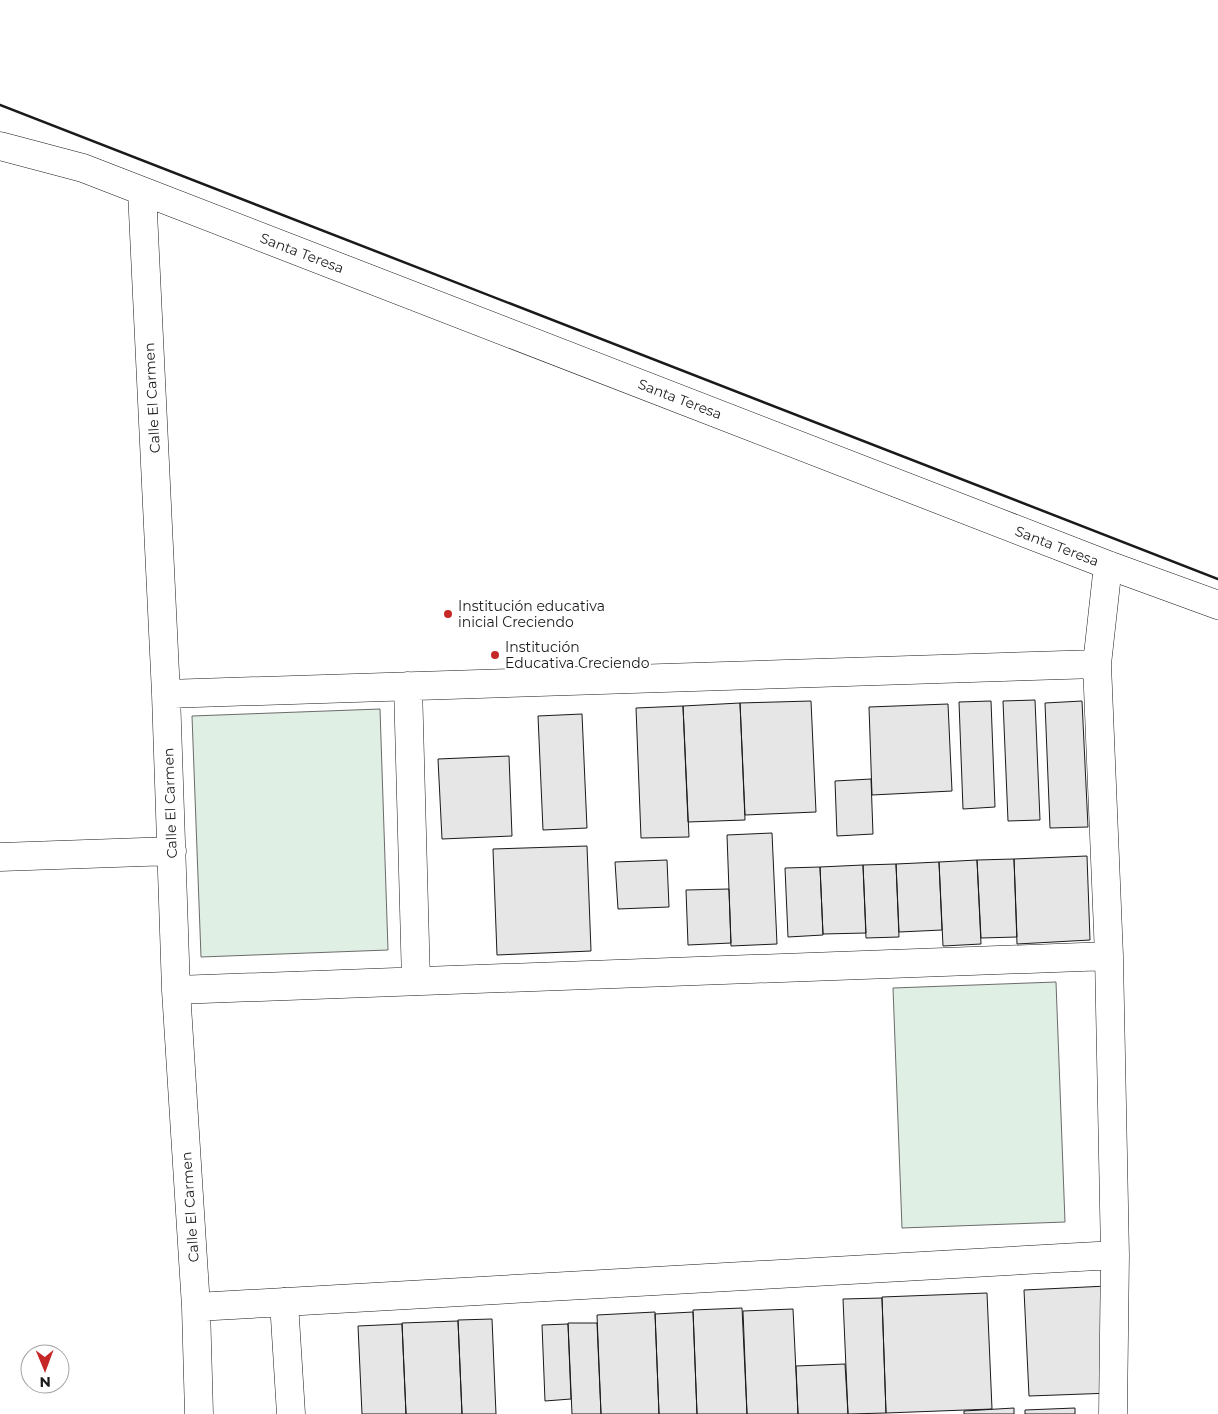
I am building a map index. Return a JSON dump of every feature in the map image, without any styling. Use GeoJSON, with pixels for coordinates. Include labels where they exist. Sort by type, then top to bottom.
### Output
{"type":"FeatureCollection","features":[{"type":"Feature","properties":{"kind":"street","name":"Santa Teresa"},"geometry":{"type":"LineString","coordinates":[[0,146],[83,168],[1108,566],[1218,605]]}},
{"type":"Feature","properties":{"kind":"street","name":"Calle El Carmen"},"geometry":{"type":"LineString","coordinates":[[142,191],[166,694],[176,990],[196,1307],[199,1414]]}},
{"type":"Feature","properties":{"kind":"street"},"geometry":{"type":"LineString","coordinates":[[1108,566],[1097,664],[1109,956],[1114,1254],[1114,1414]]}},
{"type":"Feature","properties":{"kind":"street"},"geometry":{"type":"LineString","coordinates":[[166,694],[1097,664]]}},
{"type":"Feature","properties":{"kind":"street"},"geometry":{"type":"LineString","coordinates":[[408,686],[416,981]]}},
{"type":"Feature","properties":{"kind":"street"},"geometry":{"type":"LineString","coordinates":[[0,857],[172,851]]}},
{"type":"Feature","properties":{"kind":"street"},"geometry":{"type":"LineString","coordinates":[[176,990],[1109,956]]}},
{"type":"Feature","properties":{"kind":"street"},"geometry":{"type":"LineString","coordinates":[[196,1307],[1114,1254]]}},
{"type":"Feature","properties":{"kind":"street"},"geometry":{"type":"LineString","coordinates":[[284,1302],[291,1414]]}},
{"type":"Feature","properties":{"kind":"green space"},"geometry":{"type":"Polygon","coordinates":[[[380,709],[388,950],[201,957],[192,716],[380,709]]]}},
{"type":"Feature","properties":{"kind":"green space"},"geometry":{"type":"Polygon","coordinates":[[[1056,982],[1065,1222],[902,1228],[893,988],[1056,982]]]}},
{"type":"Feature","properties":{"kind":"building"},"geometry":{"type":"Polygon","coordinates":[[[1035,700],[1040,820],[1008,821],[1003,701],[1035,700]]]}},
{"type":"Feature","properties":{"kind":"building"},"geometry":{"type":"Polygon","coordinates":[[[811,701],[816,812],[745,815],[740,703],[811,701]]]}},
{"type":"Feature","properties":{"kind":"building"},"geometry":{"type":"Polygon","coordinates":[[[991,701],[995,807],[963,809],[959,702],[991,701]]]}},
{"type":"Feature","properties":{"kind":"building"},"geometry":{"type":"Polygon","coordinates":[[[1082,701],[1088,827],[1050,828],[1045,703],[1082,701]]]}},
{"type":"Feature","properties":{"kind":"building"},"geometry":{"type":"Polygon","coordinates":[[[740,703],[745,820],[688,822],[683,706],[740,703]]]}},
{"type":"Feature","properties":{"kind":"building"},"geometry":{"type":"Polygon","coordinates":[[[948,704],[952,791],[872,795],[869,707],[948,704]]]}},
{"type":"Feature","properties":{"kind":"building"},"geometry":{"type":"Polygon","coordinates":[[[683,706],[689,837],[641,838],[636,708],[683,706]]]}},
{"type":"Feature","properties":{"kind":"building"},"geometry":{"type":"Polygon","coordinates":[[[582,714],[587,828],[543,830],[538,716],[582,714]]]}},
{"type":"Feature","properties":{"kind":"building"},"geometry":{"type":"Polygon","coordinates":[[[509,756],[512,836],[442,839],[438,759],[509,756]]]}},
{"type":"Feature","properties":{"kind":"building"},"geometry":{"type":"Polygon","coordinates":[[[871,779],[873,834],[837,836],[835,781],[871,779]]]}},
{"type":"Feature","properties":{"kind":"building"},"geometry":{"type":"Polygon","coordinates":[[[772,833],[777,944],[731,946],[727,835],[772,833]]]}},
{"type":"Feature","properties":{"kind":"building"},"geometry":{"type":"Polygon","coordinates":[[[587,846],[591,951],[497,955],[493,849],[587,846]]]}},
{"type":"Feature","properties":{"kind":"building"},"geometry":{"type":"Polygon","coordinates":[[[1087,856],[1090,940],[1017,944],[1014,859],[1087,856]]]}},
{"type":"Feature","properties":{"kind":"building"},"geometry":{"type":"Polygon","coordinates":[[[1014,859],[1017,937],[981,938],[977,860],[1014,859]]]}},
{"type":"Feature","properties":{"kind":"building"},"geometry":{"type":"Polygon","coordinates":[[[667,860],[669,907],[618,909],[615,862],[667,860]]]}},
{"type":"Feature","properties":{"kind":"building"},"geometry":{"type":"Polygon","coordinates":[[[977,860],[981,944],[943,946],[939,862],[977,860]]]}},
{"type":"Feature","properties":{"kind":"building"},"geometry":{"type":"Polygon","coordinates":[[[939,862],[942,930],[899,932],[896,864],[939,862]]]}},
{"type":"Feature","properties":{"kind":"building"},"geometry":{"type":"Polygon","coordinates":[[[896,864],[899,937],[866,938],[863,865],[896,864]]]}},
{"type":"Feature","properties":{"kind":"building"},"geometry":{"type":"Polygon","coordinates":[[[863,865],[866,933],[823,934],[820,867],[863,865]]]}},
{"type":"Feature","properties":{"kind":"building"},"geometry":{"type":"Polygon","coordinates":[[[820,867],[823,935],[788,937],[785,868],[820,867]]]}},
{"type":"Feature","properties":{"kind":"building"},"geometry":{"type":"Polygon","coordinates":[[[729,889],[731,943],[688,945],[686,890],[729,889]]]}},
{"type":"Feature","properties":{"kind":"building"},"geometry":{"type":"Polygon","coordinates":[[[1107,1286],[1112,1393],[1029,1396],[1024,1290],[1107,1286]]]}},
{"type":"Feature","properties":{"kind":"building"},"geometry":{"type":"Polygon","coordinates":[[[987,1293],[992,1409],[886,1413],[882,1297],[987,1293]]]}},
{"type":"Feature","properties":{"kind":"building"},"geometry":{"type":"Polygon","coordinates":[[[882,1298],[886,1413],[848,1414],[843,1299],[882,1298]]]}},
{"type":"Feature","properties":{"kind":"building"},"geometry":{"type":"Polygon","coordinates":[[[742,1308],[747,1414],[697,1414],[693,1310],[742,1308]]]}},
{"type":"Feature","properties":{"kind":"building"},"geometry":{"type":"Polygon","coordinates":[[[793,1309],[798,1414],[747,1414],[743,1311],[793,1309]]]}},
{"type":"Feature","properties":{"kind":"building"},"geometry":{"type":"Polygon","coordinates":[[[655,1312],[659,1414],[601,1414],[597,1315],[655,1312]]]}},
{"type":"Feature","properties":{"kind":"building"},"geometry":{"type":"Polygon","coordinates":[[[693,1312],[697,1414],[659,1414],[655,1314],[693,1312]]]}},
{"type":"Feature","properties":{"kind":"building"},"geometry":{"type":"Polygon","coordinates":[[[492,1319],[496,1414],[462,1414],[458,1320],[492,1319]]]}},
{"type":"Feature","properties":{"kind":"building"},"geometry":{"type":"Polygon","coordinates":[[[458,1321],[462,1414],[406,1414],[402,1323],[458,1321]]]}},
{"type":"Feature","properties":{"kind":"building"},"geometry":{"type":"Polygon","coordinates":[[[568,1323],[597,1323],[601,1414],[572,1414],[568,1323]]]}},
{"type":"Feature","properties":{"kind":"building"},"geometry":{"type":"Polygon","coordinates":[[[402,1324],[406,1414],[362,1414],[358,1326],[402,1324]]]}},
{"type":"Feature","properties":{"kind":"building"},"geometry":{"type":"Polygon","coordinates":[[[568,1324],[571,1399],[545,1401],[542,1325],[568,1324]]]}},
{"type":"Feature","properties":{"kind":"building"},"geometry":{"type":"Polygon","coordinates":[[[845,1364],[848,1414],[798,1414],[796,1366],[845,1364]]]}},
{"type":"Feature","properties":{"kind":"building"},"geometry":{"type":"Polygon","coordinates":[[[1014,1408],[1014,1414],[964,1414],[964,1411],[1014,1408]]]}},
{"type":"Feature","properties":{"kind":"building"},"geometry":{"type":"Polygon","coordinates":[[[1075,1408],[1075,1414],[1025,1414],[1025,1410],[1075,1408]]]}},
{"type":"Feature","properties":{"kind":"wall"},"geometry":{"type":"LineString","coordinates":[[0,105],[1218,579]]}},
{"type":"Feature","properties":{"kind":"place","name":"Institución educativa inicial Creciendo"},"geometry":{"type":"Point","coordinates":[448,614]}},
{"type":"Feature","properties":{"kind":"place","name":"Institución Educativa Creciendo"},"geometry":{"type":"Point","coordinates":[495,655]}}]}
